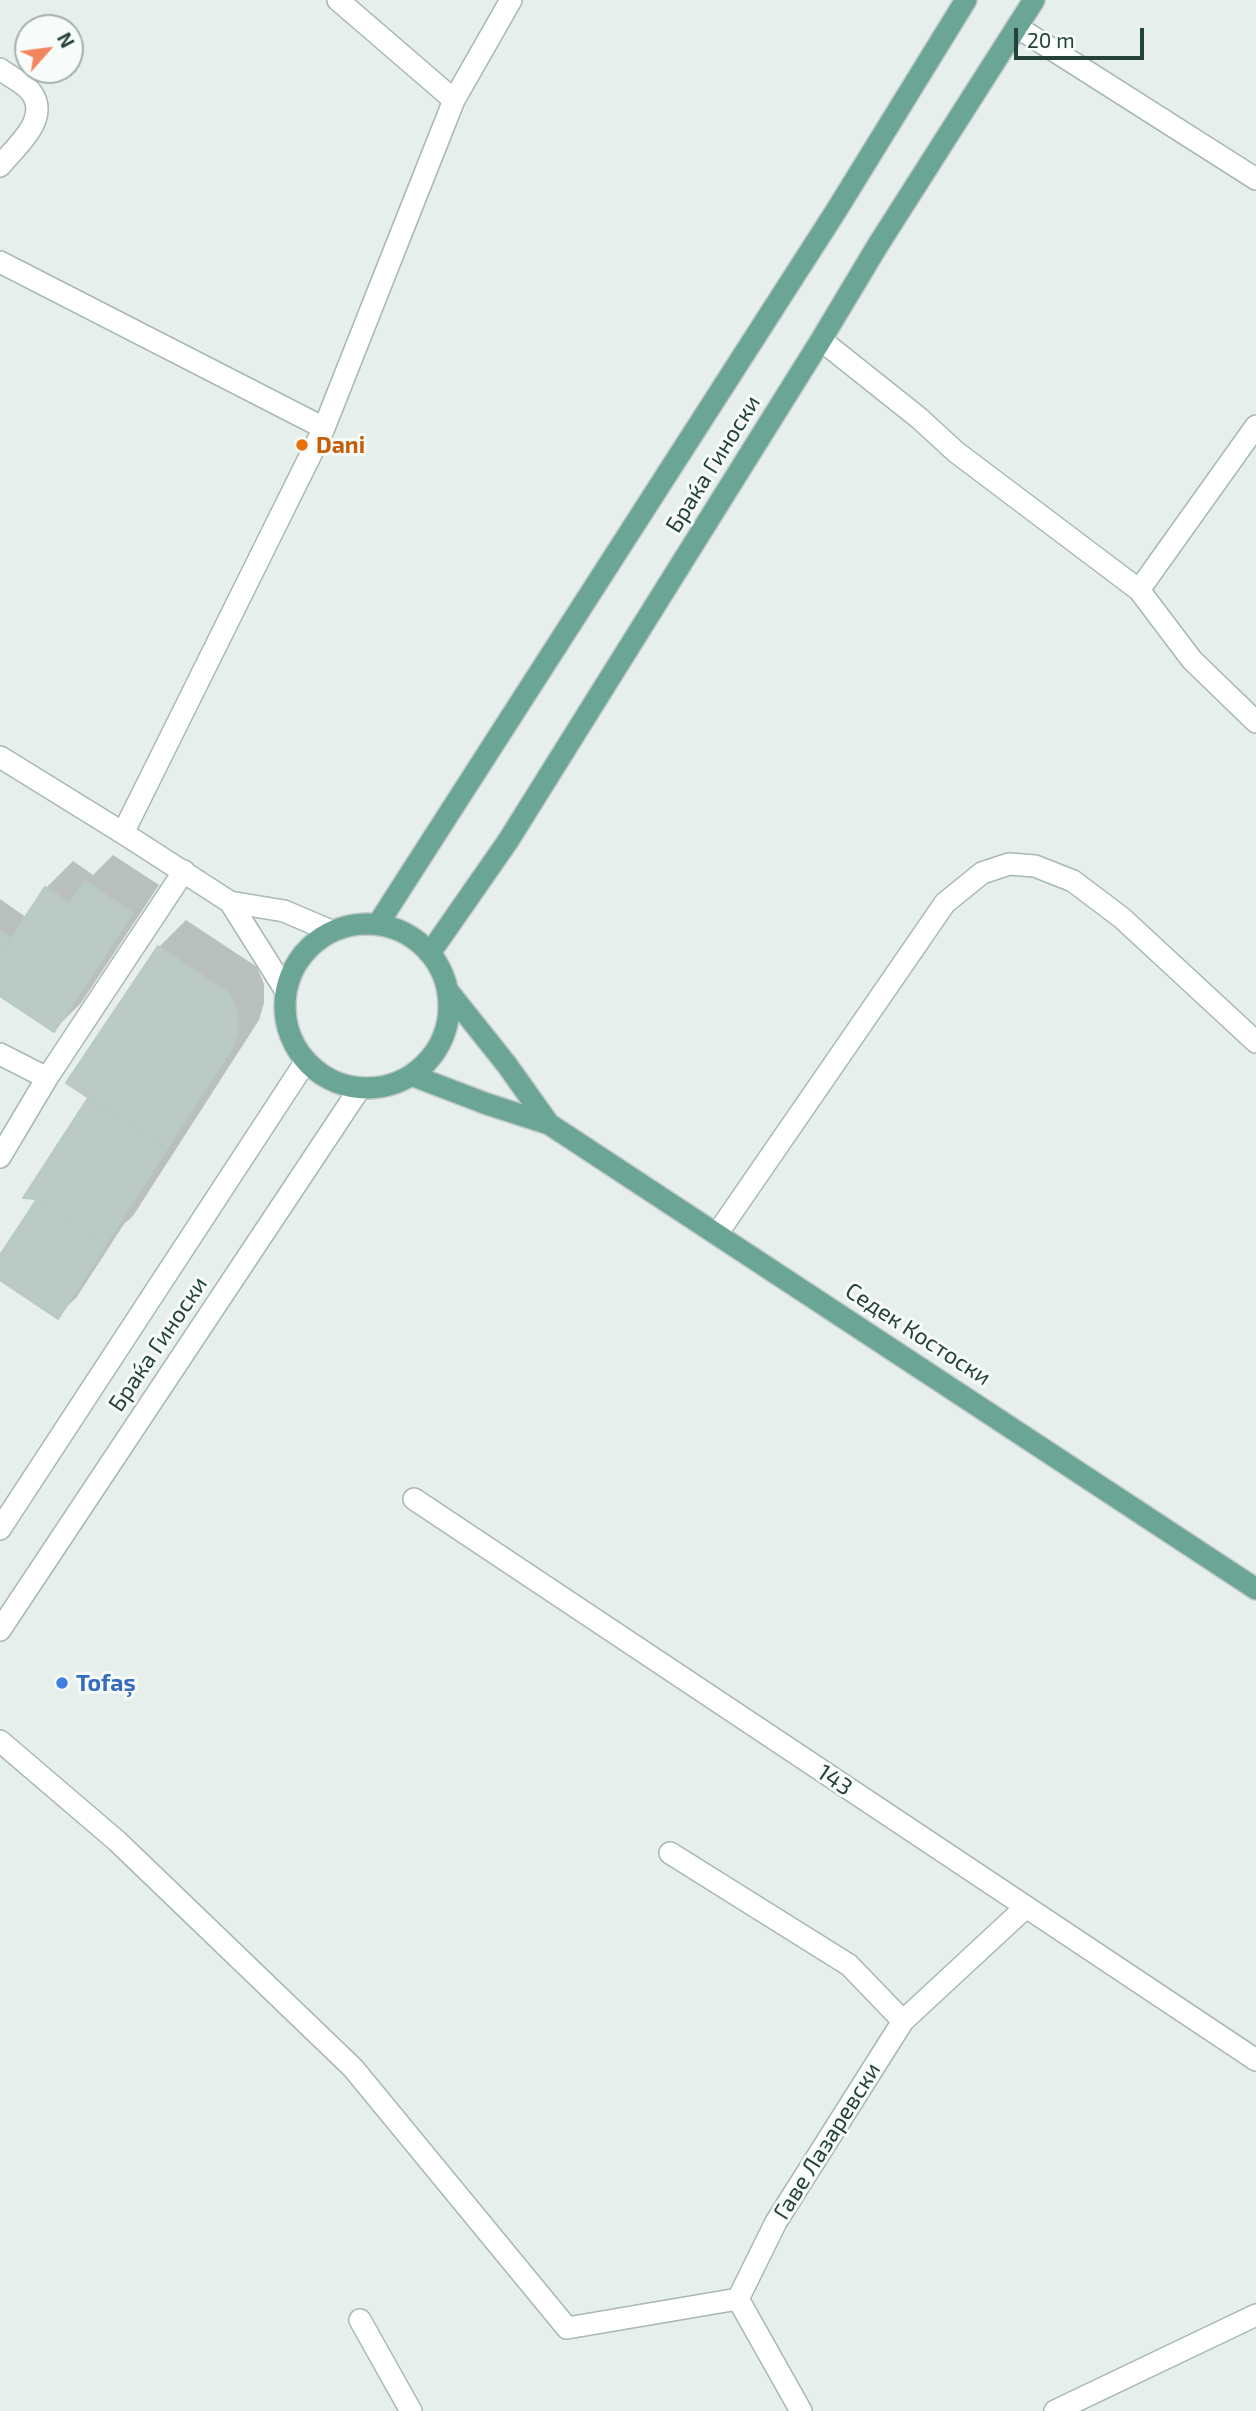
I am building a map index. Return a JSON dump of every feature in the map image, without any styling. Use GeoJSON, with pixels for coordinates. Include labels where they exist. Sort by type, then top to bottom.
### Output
{"type":"FeatureCollection","features":[{"type":"Feature","properties":{"kind":"main road","name":"Браќа Гиноски"},"geometry":{"type":"LineString","coordinates":[[378,924],[836,211],[966,0]]}},
{"type":"Feature","properties":{"kind":"main road","name":"Браќа Гиноски"},"geometry":{"type":"LineString","coordinates":[[430,953],[509,841],[885,233],[1034,0]]}},
{"type":"Feature","properties":{"kind":"main road"},"geometry":{"type":"LineString","coordinates":[[354,924],[378,924],[398,929],[415,939],[430,953],[441,971],[448,991],[449,1015],[442,1039],[430,1059],[411,1075],[387,1086],[360,1088],[340,1083],[322,1074],[306,1061],[292,1040],[286,1016],[286,991],[294,967],[310,946],[331,931],[354,924]]}},
{"type":"Feature","properties":{"kind":"main road"},"geometry":{"type":"LineString","coordinates":[[448,991],[508,1065],[550,1124]]}},
{"type":"Feature","properties":{"kind":"main road"},"geometry":{"type":"LineString","coordinates":[[411,1075],[550,1124]]}},
{"type":"Feature","properties":{"kind":"main road","name":"Седек Костоски"},"geometry":{"type":"LineString","coordinates":[[550,1124],[1118,1496],[1253,1581]]}},
{"type":"Feature","properties":{"kind":"street"},"geometry":{"type":"LineString","coordinates":[[338,0],[454,100]]}},
{"type":"Feature","properties":{"kind":"street"},"geometry":{"type":"LineString","coordinates":[[123,833],[324,428],[454,100],[511,0]]}},
{"type":"Feature","properties":{"kind":"street"},"geometry":{"type":"LineString","coordinates":[[1017,27],[1256,180]]}},
{"type":"Feature","properties":{"kind":"street"},"geometry":{"type":"LineString","coordinates":[[0,69],[30,91],[38,107],[36,121],[0,166]]}},
{"type":"Feature","properties":{"kind":"street"},"geometry":{"type":"LineString","coordinates":[[0,262],[324,428]]}},
{"type":"Feature","properties":{"kind":"street"},"geometry":{"type":"LineString","coordinates":[[821,340],[919,418],[956,452],[1139,590],[1192,660],[1256,722]]}},
{"type":"Feature","properties":{"kind":"street"},"geometry":{"type":"LineString","coordinates":[[1139,590],[1256,426]]}},
{"type":"Feature","properties":{"kind":"street"},"geometry":{"type":"LineString","coordinates":[[0,757],[230,902],[286,991]]}},
{"type":"Feature","properties":{"kind":"street"},"geometry":{"type":"LineString","coordinates":[[717,1234],[944,903],[982,873],[1009,864],[1035,866],[1073,881],[1122,918],[1256,1042]]}},
{"type":"Feature","properties":{"kind":"street"},"geometry":{"type":"LineString","coordinates":[[0,1157],[47,1078],[184,871]]}},
{"type":"Feature","properties":{"kind":"street"},"geometry":{"type":"LineString","coordinates":[[230,902],[284,911],[331,931]]}},
{"type":"Feature","properties":{"kind":"street"},"geometry":{"type":"LineString","coordinates":[[0,1054],[47,1078]]}},
{"type":"Feature","properties":{"kind":"street","name":"Браќа Гиноски"},"geometry":{"type":"LineString","coordinates":[[0,1529],[306,1061]]}},
{"type":"Feature","properties":{"kind":"street","name":"Браќа Гиноски"},"geometry":{"type":"LineString","coordinates":[[0,1630],[360,1088]]}},
{"type":"Feature","properties":{"kind":"street","name":"143"},"geometry":{"type":"LineString","coordinates":[[414,1499],[1256,2060]]}},
{"type":"Feature","properties":{"kind":"street"},"geometry":{"type":"LineString","coordinates":[[0,1741],[117,1841],[353,2068],[567,2328],[738,2299],[801,2411]]}},
{"type":"Feature","properties":{"kind":"street"},"geometry":{"type":"LineString","coordinates":[[670,1853],[849,1965],[903,2021]]}},
{"type":"Feature","properties":{"kind":"street","name":"Гаве Лазаревски"},"geometry":{"type":"LineString","coordinates":[[738,2299],[776,2222],[903,2021],[1026,1906]]}},
{"type":"Feature","properties":{"kind":"street"},"geometry":{"type":"LineString","coordinates":[[1055,2411],[1256,2315]]}},
{"type":"Feature","properties":{"kind":"street"},"geometry":{"type":"LineString","coordinates":[[360,2319],[411,2411]]}},
{"type":"Feature","properties":{"kind":"building"},"geometry":{"type":"Polygon","coordinates":[[[85,881],[133,913],[54,1032],[0,996],[0,955],[45,887],[69,903],[85,881]]]}},
{"type":"Feature","properties":{"kind":"building"},"geometry":{"type":"Polygon","coordinates":[[[0,930],[11,938],[0,955],[0,930]]]}},
{"type":"Feature","properties":{"kind":"building"},"geometry":{"type":"Polygon","coordinates":[[[158,946],[230,994],[237,1012],[238,1031],[232,1049],[167,1149],[66,1083],[158,946]]]}},
{"type":"Feature","properties":{"kind":"building"},"geometry":{"type":"Polygon","coordinates":[[[88,1098],[167,1149],[106,1245],[37,1199],[23,1198],[88,1098]]]}},
{"type":"Feature","properties":{"kind":"building"},"geometry":{"type":"Polygon","coordinates":[[[37,1199],[106,1245],[58,1319],[0,1280],[0,1255],[37,1199]]]}},
{"type":"Feature","properties":{"kind":"place","name":"Dani"},"geometry":{"type":"Point","coordinates":[302,445]}},
{"type":"Feature","properties":{"kind":"place","name":"Tofaş"},"geometry":{"type":"Point","coordinates":[62,1683]}}]}
